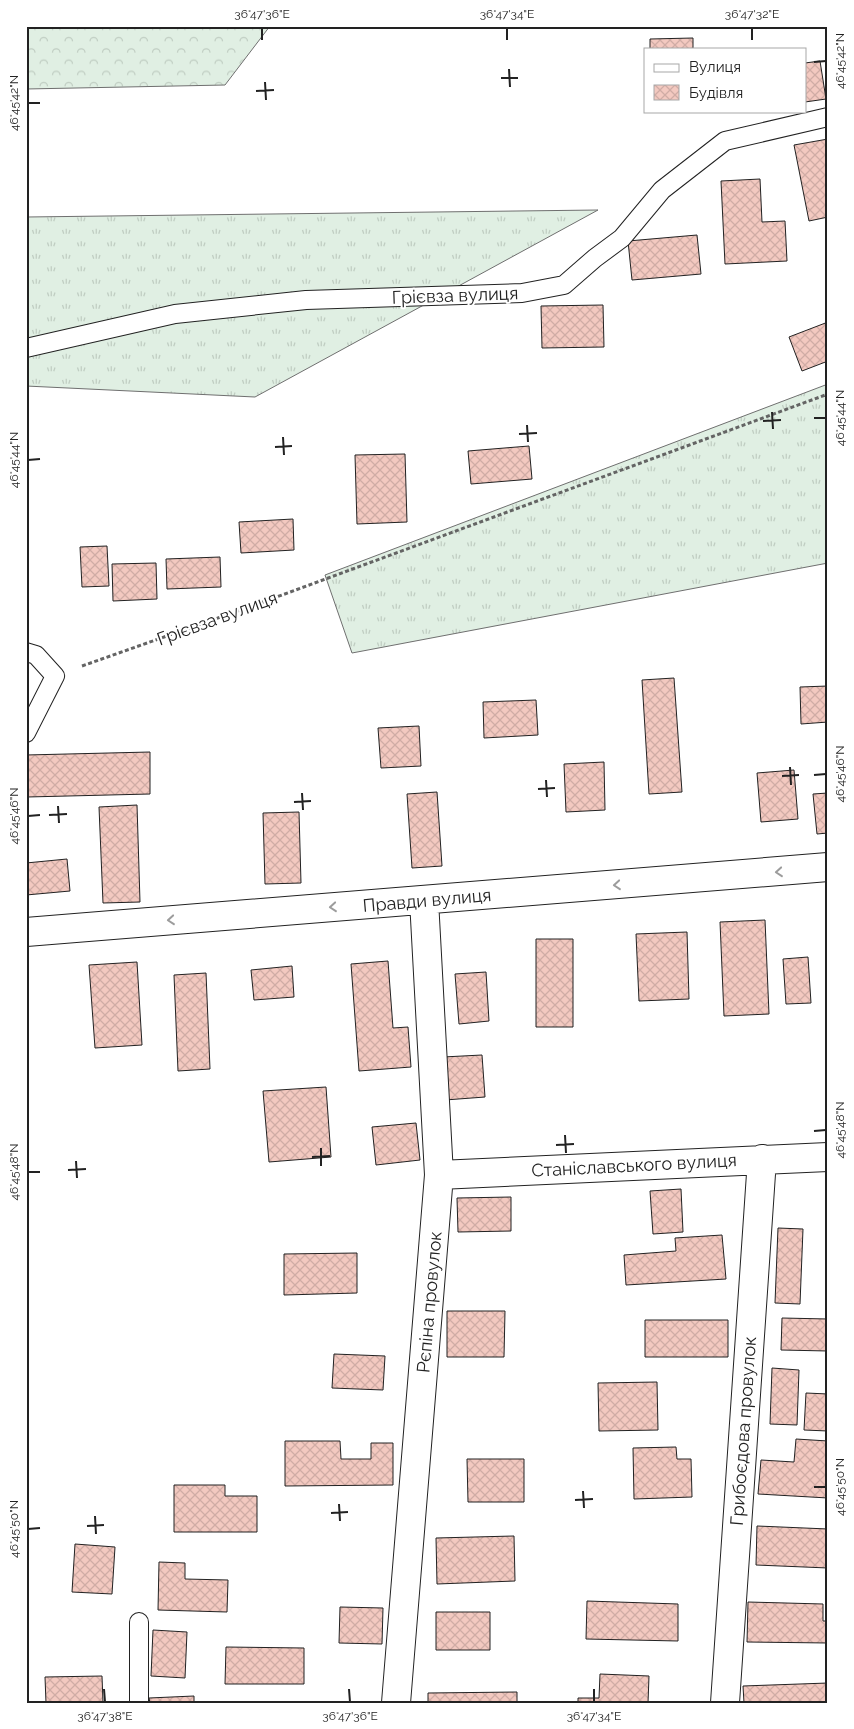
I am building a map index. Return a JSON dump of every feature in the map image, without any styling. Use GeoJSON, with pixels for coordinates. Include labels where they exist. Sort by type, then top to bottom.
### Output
{"type":"FeatureCollection","features":[{"type":"Feature","properties":{"kind":"street","name":"Правди вулиця"},"geometry":{"type":"LineString","coordinates":[[26,932],[828,867]]}},
{"type":"Feature","properties":{"kind":"street","name":"Рєпіна провулок"},"geometry":{"type":"LineString","coordinates":[[396,1703],[439,1175],[424,900]]}},
{"type":"Feature","properties":{"kind":"street","name":"Станіславського вулиця"},"geometry":{"type":"LineString","coordinates":[[439,1175],[828,1156]]}},
{"type":"Feature","properties":{"kind":"street","name":"Грибоєдова провулок"},"geometry":{"type":"LineString","coordinates":[[725,1703],[762,1159]]}},
{"type":"Feature","properties":{"kind":"lane","name":"Грієвза вулиця"},"geometry":{"type":"LineString","coordinates":[[26,348],[184,313],[306,300],[522,293],[564,285],[622,238],[662,190],[725,141],[828,117]]}},
{"type":"Feature","properties":{"kind":"lane"},"geometry":{"type":"LineString","coordinates":[[26,652],[36,655],[55,676],[26,733]]}},
{"type":"Feature","properties":{"kind":"lane"},"geometry":{"type":"LineString","coordinates":[[139,1622],[139,1703]]}},
{"type":"Feature","properties":{"kind":"path","name":"Грієвза вулиця"},"geometry":{"type":"LineString","coordinates":[[55,676],[263,602],[828,394]]}},
{"type":"Feature","properties":{"kind":"green space"},"geometry":{"type":"Polygon","coordinates":[[[26,26],[270,26],[225,85],[26,89],[26,26]]]}},
{"type":"Feature","properties":{"kind":"green space"},"geometry":{"type":"Polygon","coordinates":[[[598,210],[255,397],[26,386],[26,217],[598,210]]]}},
{"type":"Feature","properties":{"kind":"green space"},"geometry":{"type":"Polygon","coordinates":[[[828,384],[828,563],[352,653],[325,575],[828,384]]]}},
{"type":"Feature","properties":{"kind":"building"},"geometry":{"type":"Polygon","coordinates":[[[693,38],[693,48],[650,48],[650,39],[693,38]]]}},
{"type":"Feature","properties":{"kind":"building"},"geometry":{"type":"Polygon","coordinates":[[[820,61],[826,99],[806,102],[806,63],[820,61]]]}},
{"type":"Feature","properties":{"kind":"building"},"geometry":{"type":"Polygon","coordinates":[[[828,139],[828,217],[809,221],[794,145],[828,139]]]}},
{"type":"Feature","properties":{"kind":"building"},"geometry":{"type":"Polygon","coordinates":[[[760,179],[762,222],[785,221],[787,261],[725,264],[721,181],[760,179]]]}},
{"type":"Feature","properties":{"kind":"building"},"geometry":{"type":"Polygon","coordinates":[[[697,235],[701,274],[632,280],[628,241],[697,235]]]}},
{"type":"Feature","properties":{"kind":"building"},"geometry":{"type":"Polygon","coordinates":[[[603,305],[604,347],[542,348],[541,306],[603,305]]]}},
{"type":"Feature","properties":{"kind":"building"},"geometry":{"type":"Polygon","coordinates":[[[828,322],[828,361],[802,371],[789,337],[828,322]]]}},
{"type":"Feature","properties":{"kind":"building"},"geometry":{"type":"Polygon","coordinates":[[[529,446],[532,479],[471,484],[468,451],[529,446]]]}},
{"type":"Feature","properties":{"kind":"building"},"geometry":{"type":"Polygon","coordinates":[[[405,454],[407,522],[357,524],[355,455],[405,454]]]}},
{"type":"Feature","properties":{"kind":"building"},"geometry":{"type":"Polygon","coordinates":[[[293,519],[294,550],[241,553],[239,522],[293,519]]]}},
{"type":"Feature","properties":{"kind":"building"},"geometry":{"type":"Polygon","coordinates":[[[107,546],[109,586],[82,587],[80,547],[107,546]]]}},
{"type":"Feature","properties":{"kind":"building"},"geometry":{"type":"Polygon","coordinates":[[[220,557],[221,587],[167,589],[166,559],[220,557]]]}},
{"type":"Feature","properties":{"kind":"building"},"geometry":{"type":"Polygon","coordinates":[[[156,563],[157,599],[113,601],[112,564],[156,563]]]}},
{"type":"Feature","properties":{"kind":"building"},"geometry":{"type":"Polygon","coordinates":[[[674,678],[682,792],[649,794],[642,680],[674,678]]]}},
{"type":"Feature","properties":{"kind":"building"},"geometry":{"type":"Polygon","coordinates":[[[828,686],[828,722],[801,724],[800,687],[828,686]]]}},
{"type":"Feature","properties":{"kind":"building"},"geometry":{"type":"Polygon","coordinates":[[[536,700],[538,735],[484,738],[483,702],[536,700]]]}},
{"type":"Feature","properties":{"kind":"building"},"geometry":{"type":"Polygon","coordinates":[[[419,726],[421,766],[381,768],[378,728],[419,726]]]}},
{"type":"Feature","properties":{"kind":"building"},"geometry":{"type":"Polygon","coordinates":[[[150,752],[150,794],[27,797],[26,755],[150,752]]]}},
{"type":"Feature","properties":{"kind":"building"},"geometry":{"type":"Polygon","coordinates":[[[604,762],[605,810],[566,812],[564,764],[604,762]]]}},
{"type":"Feature","properties":{"kind":"building"},"geometry":{"type":"Polygon","coordinates":[[[794,770],[798,819],[761,822],[757,773],[794,770]]]}},
{"type":"Feature","properties":{"kind":"building"},"geometry":{"type":"Polygon","coordinates":[[[437,792],[442,866],[412,868],[407,794],[437,792]]]}},
{"type":"Feature","properties":{"kind":"building"},"geometry":{"type":"Polygon","coordinates":[[[828,793],[828,833],[817,834],[813,794],[828,793]]]}},
{"type":"Feature","properties":{"kind":"building"},"geometry":{"type":"Polygon","coordinates":[[[137,805],[140,902],[103,903],[99,807],[137,805]]]}},
{"type":"Feature","properties":{"kind":"building"},"geometry":{"type":"Polygon","coordinates":[[[299,812],[301,883],[265,884],[263,813],[299,812]]]}},
{"type":"Feature","properties":{"kind":"building"},"geometry":{"type":"Polygon","coordinates":[[[67,859],[70,891],[26,895],[26,863],[67,859]]]}},
{"type":"Feature","properties":{"kind":"building"},"geometry":{"type":"Polygon","coordinates":[[[765,920],[769,1014],[724,1016],[720,922],[765,920]]]}},
{"type":"Feature","properties":{"kind":"building"},"geometry":{"type":"Polygon","coordinates":[[[687,932],[689,999],[639,1001],[636,934],[687,932]]]}},
{"type":"Feature","properties":{"kind":"building"},"geometry":{"type":"Polygon","coordinates":[[[536,939],[573,939],[573,1027],[536,1027],[536,939]]]}},
{"type":"Feature","properties":{"kind":"building"},"geometry":{"type":"Polygon","coordinates":[[[808,957],[811,1003],[786,1004],[783,959],[808,957]]]}},
{"type":"Feature","properties":{"kind":"building"},"geometry":{"type":"Polygon","coordinates":[[[388,961],[393,1028],[408,1027],[411,1067],[359,1071],[351,964],[388,961]]]}},
{"type":"Feature","properties":{"kind":"building"},"geometry":{"type":"Polygon","coordinates":[[[137,962],[142,1045],[95,1048],[89,965],[137,962]]]}},
{"type":"Feature","properties":{"kind":"building"},"geometry":{"type":"Polygon","coordinates":[[[292,966],[294,997],[254,1000],[251,970],[292,966]]]}},
{"type":"Feature","properties":{"kind":"building"},"geometry":{"type":"Polygon","coordinates":[[[486,972],[489,1021],[459,1024],[455,974],[486,972]]]}},
{"type":"Feature","properties":{"kind":"building"},"geometry":{"type":"Polygon","coordinates":[[[206,973],[210,1069],[178,1071],[174,975],[206,973]]]}},
{"type":"Feature","properties":{"kind":"building"},"geometry":{"type":"Polygon","coordinates":[[[482,1055],[485,1097],[445,1100],[443,1057],[482,1055]]]}},
{"type":"Feature","properties":{"kind":"building"},"geometry":{"type":"Polygon","coordinates":[[[326,1087],[331,1157],[269,1162],[263,1091],[326,1087]]]}},
{"type":"Feature","properties":{"kind":"building"},"geometry":{"type":"Polygon","coordinates":[[[416,1123],[420,1160],[376,1165],[372,1127],[416,1123]]]}},
{"type":"Feature","properties":{"kind":"building"},"geometry":{"type":"Polygon","coordinates":[[[681,1189],[683,1232],[653,1234],[650,1191],[681,1189]]]}},
{"type":"Feature","properties":{"kind":"building"},"geometry":{"type":"Polygon","coordinates":[[[511,1197],[511,1231],[458,1232],[457,1198],[511,1197]]]}},
{"type":"Feature","properties":{"kind":"building"},"geometry":{"type":"Polygon","coordinates":[[[778,1228],[803,1229],[800,1304],[775,1303],[778,1228]]]}},
{"type":"Feature","properties":{"kind":"building"},"geometry":{"type":"Polygon","coordinates":[[[722,1235],[726,1279],[626,1285],[624,1255],[676,1251],[675,1238],[722,1235]]]}},
{"type":"Feature","properties":{"kind":"building"},"geometry":{"type":"Polygon","coordinates":[[[357,1253],[357,1293],[284,1295],[284,1254],[357,1253]]]}},
{"type":"Feature","properties":{"kind":"building"},"geometry":{"type":"Polygon","coordinates":[[[447,1311],[505,1311],[504,1357],[447,1357],[447,1311]]]}},
{"type":"Feature","properties":{"kind":"building"},"geometry":{"type":"Polygon","coordinates":[[[782,1318],[828,1319],[828,1351],[781,1350],[782,1318]]]}},
{"type":"Feature","properties":{"kind":"building"},"geometry":{"type":"Polygon","coordinates":[[[645,1320],[728,1320],[728,1357],[645,1357],[645,1320]]]}},
{"type":"Feature","properties":{"kind":"building"},"geometry":{"type":"Polygon","coordinates":[[[334,1354],[385,1356],[383,1390],[332,1388],[334,1354]]]}},
{"type":"Feature","properties":{"kind":"building"},"geometry":{"type":"Polygon","coordinates":[[[772,1368],[799,1370],[797,1425],[770,1424],[772,1368]]]}},
{"type":"Feature","properties":{"kind":"building"},"geometry":{"type":"Polygon","coordinates":[[[657,1382],[658,1430],[599,1431],[598,1383],[657,1382]]]}},
{"type":"Feature","properties":{"kind":"building"},"geometry":{"type":"Polygon","coordinates":[[[806,1393],[828,1394],[828,1431],[804,1430],[806,1393]]]}},
{"type":"Feature","properties":{"kind":"building"},"geometry":{"type":"Polygon","coordinates":[[[796,1439],[828,1441],[828,1498],[758,1494],[761,1460],[794,1462],[796,1439]]]}},
{"type":"Feature","properties":{"kind":"building"},"geometry":{"type":"Polygon","coordinates":[[[285,1441],[340,1441],[341,1459],[371,1459],[371,1443],[393,1443],[393,1485],[285,1486],[285,1441]]]}},
{"type":"Feature","properties":{"kind":"building"},"geometry":{"type":"Polygon","coordinates":[[[676,1447],[677,1459],[691,1459],[692,1497],[634,1499],[633,1448],[676,1447]]]}},
{"type":"Feature","properties":{"kind":"building"},"geometry":{"type":"Polygon","coordinates":[[[467,1459],[524,1459],[524,1502],[468,1502],[467,1459]]]}},
{"type":"Feature","properties":{"kind":"building"},"geometry":{"type":"Polygon","coordinates":[[[174,1485],[225,1485],[225,1496],[257,1496],[257,1532],[174,1532],[174,1485]]]}},
{"type":"Feature","properties":{"kind":"building"},"geometry":{"type":"Polygon","coordinates":[[[757,1526],[828,1529],[828,1568],[756,1565],[757,1526]]]}},
{"type":"Feature","properties":{"kind":"building"},"geometry":{"type":"Polygon","coordinates":[[[514,1536],[515,1581],[437,1584],[436,1538],[514,1536]]]}},
{"type":"Feature","properties":{"kind":"building"},"geometry":{"type":"Polygon","coordinates":[[[75,1544],[115,1547],[112,1594],[72,1592],[75,1544]]]}},
{"type":"Feature","properties":{"kind":"building"},"geometry":{"type":"Polygon","coordinates":[[[159,1562],[185,1563],[185,1579],[228,1580],[227,1612],[158,1610],[159,1562]]]}},
{"type":"Feature","properties":{"kind":"building"},"geometry":{"type":"Polygon","coordinates":[[[587,1601],[678,1604],[678,1641],[586,1639],[587,1601]]]}},
{"type":"Feature","properties":{"kind":"building"},"geometry":{"type":"Polygon","coordinates":[[[748,1602],[823,1604],[823,1621],[828,1621],[828,1643],[747,1642],[748,1602]]]}},
{"type":"Feature","properties":{"kind":"building"},"geometry":{"type":"Polygon","coordinates":[[[340,1607],[383,1608],[382,1644],[339,1643],[340,1607]]]}},
{"type":"Feature","properties":{"kind":"building"},"geometry":{"type":"Polygon","coordinates":[[[436,1612],[490,1612],[490,1650],[436,1650],[436,1612]]]}},
{"type":"Feature","properties":{"kind":"building"},"geometry":{"type":"Polygon","coordinates":[[[153,1630],[187,1632],[185,1678],[151,1676],[153,1630]]]}},
{"type":"Feature","properties":{"kind":"building"},"geometry":{"type":"Polygon","coordinates":[[[226,1647],[304,1648],[304,1684],[225,1684],[226,1647]]]}},
{"type":"Feature","properties":{"kind":"building"},"geometry":{"type":"Polygon","coordinates":[[[600,1674],[649,1676],[648,1703],[578,1703],[578,1698],[599,1698],[600,1674]]]}},
{"type":"Feature","properties":{"kind":"building"},"geometry":{"type":"Polygon","coordinates":[[[102,1676],[103,1703],[46,1703],[45,1677],[102,1676]]]}},
{"type":"Feature","properties":{"kind":"building"},"geometry":{"type":"Polygon","coordinates":[[[828,1683],[828,1703],[744,1703],[743,1686],[828,1683]]]}},
{"type":"Feature","properties":{"kind":"building"},"geometry":{"type":"Polygon","coordinates":[[[517,1692],[517,1703],[428,1703],[428,1693],[517,1692]]]}},
{"type":"Feature","properties":{"kind":"building"},"geometry":{"type":"Polygon","coordinates":[[[194,1696],[194,1703],[150,1703],[149,1698],[194,1696]]]}}]}
